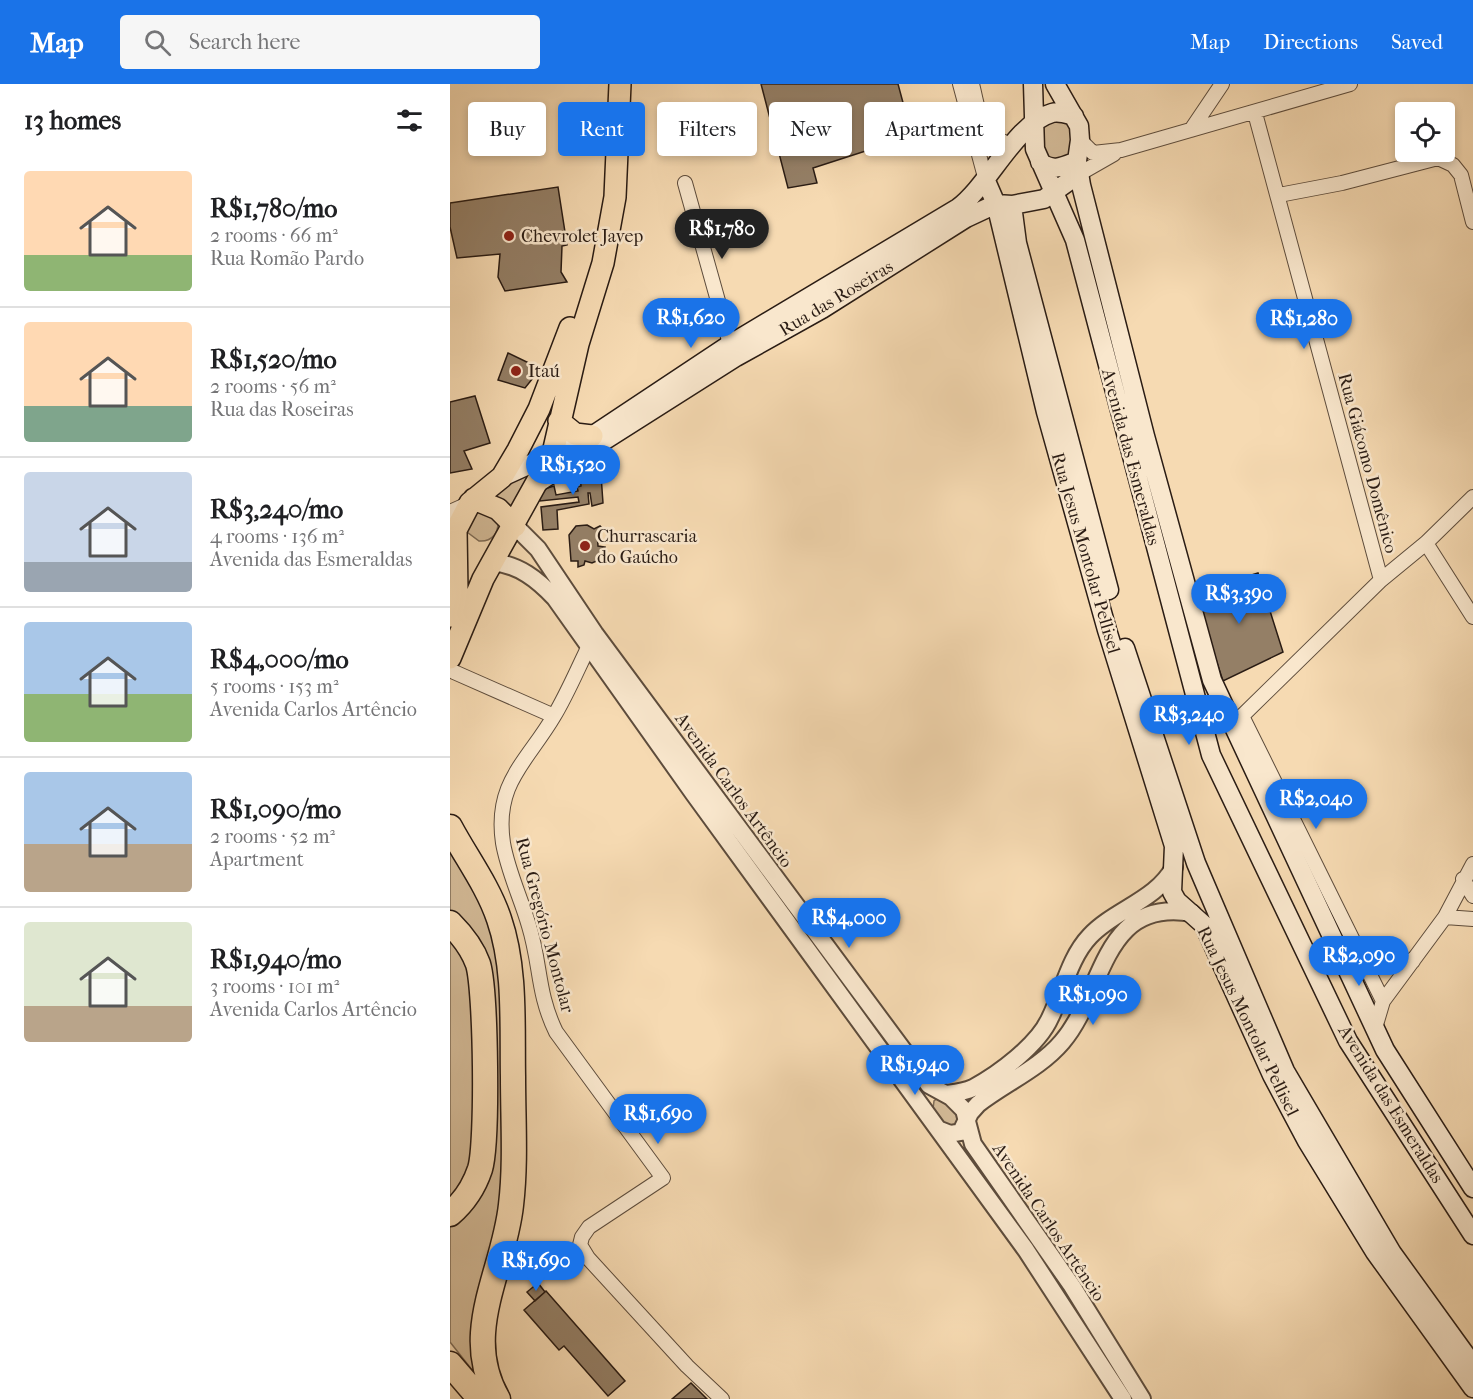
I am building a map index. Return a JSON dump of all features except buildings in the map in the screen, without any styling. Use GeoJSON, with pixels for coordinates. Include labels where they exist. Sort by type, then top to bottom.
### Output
{"type":"FeatureCollection","features":[{"type":"Feature","properties":{"kind":"highway"},"geometry":{"type":"LineString","coordinates":[[450,827],[499,917],[508,965],[512,1024],[513,1186],[505,1236],[487,1299],[481,1335],[485,1370],[498,1399]]}},
{"type":"Feature","properties":{"kind":"highway"},"geometry":{"type":"LineString","coordinates":[[450,923],[473,951],[481,979],[483,1136],[482,1159],[475,1182],[450,1214]]}},
{"type":"Feature","properties":{"kind":"highway"},"geometry":{"type":"LineString","coordinates":[[450,1364],[480,1399]]}},
{"type":"Feature","properties":{"kind":"highway"},"geometry":{"type":"LineString","coordinates":[[450,1389],[458,1399]]}},
{"type":"Feature","properties":{"kind":"main road"},"geometry":{"type":"LineString","coordinates":[[450,616],[457,592],[458,569],[452,546],[456,530],[472,501],[502,477],[539,409],[566,343],[589,260],[601,195],[606,84]]}},
{"type":"Feature","properties":{"kind":"main road"},"geometry":{"type":"LineString","coordinates":[[452,665],[493,562],[553,453],[559,421],[603,263],[615,197],[620,84]]}},
{"type":"Feature","properties":{"kind":"main road"},"geometry":{"type":"LineString","coordinates":[[1034,91],[1057,85],[1074,116],[1080,140],[1078,167],[1055,169],[1048,168],[1040,162]]}},
{"type":"Feature","properties":{"kind":"main road","name":"Avenida das Esmeraldas"},"geometry":{"type":"LineString","coordinates":[[1034,91],[1035,149],[1075,240],[1126,442],[1211,755],[1348,1041],[1473,1236]]}},
{"type":"Feature","properties":{"kind":"main road"},"geometry":{"type":"LineString","coordinates":[[1035,121],[1052,113],[1074,116]]}},
{"type":"Feature","properties":{"kind":"main road","name":"Rua das Roseiras"},"geometry":{"type":"LineString","coordinates":[[502,477],[592,436],[817,303],[913,243],[958,208],[986,181],[1013,145],[1035,121]]}},
{"type":"Feature","properties":{"kind":"main road","name":"Rua das Roseiras"},"geometry":{"type":"LineString","coordinates":[[913,243],[966,218],[1004,205],[1044,199],[1056,193],[1078,167]]}},
{"type":"Feature","properties":{"kind":"main road","name":"Avenida das Esmeraldas"},"geometry":{"type":"LineString","coordinates":[[1078,167],[1144,436],[1212,680],[1235,718],[1385,1050],[1473,1188]]}},
{"type":"Feature","properties":{"kind":"main road","name":"Rua Jesus Montolar Pellisel"},"geometry":{"type":"LineString","coordinates":[[986,181],[1004,205],[1045,384],[1107,630],[1174,846],[1172,892],[1204,925],[1272,1075],[1307,1141],[1375,1252],[1473,1388]]}},
{"type":"Feature","properties":{"kind":"main road","name":"Rua das Roseiras"},"geometry":{"type":"LineString","coordinates":[[539,482],[733,351]]}},
{"type":"Feature","properties":{"kind":"main road","name":"Rua Jesus Montolar Pellisel"},"geometry":{"type":"LineString","coordinates":[[1045,384],[1120,630],[1210,901],[1290,1081],[1392,1252],[1473,1365]]}},
{"type":"Feature","properties":{"kind":"main road"},"geometry":{"type":"LineString","coordinates":[[559,421],[575,434],[592,436]]}},
{"type":"Feature","properties":{"kind":"main road"},"geometry":{"type":"LineString","coordinates":[[1126,442],[1144,436]]}},
{"type":"Feature","properties":{"kind":"main road"},"geometry":{"type":"LineString","coordinates":[[472,501],[498,509],[514,526]]}},
{"type":"Feature","properties":{"kind":"main road"},"geometry":{"type":"LineString","coordinates":[[452,546],[469,557],[493,562]]}},
{"type":"Feature","properties":{"kind":"main road"},"geometry":{"type":"LineString","coordinates":[[1174,867],[1189,860],[1196,863]]}},
{"type":"Feature","properties":{"kind":"main road"},"geometry":{"type":"LineString","coordinates":[[1192,913],[1202,909],[1210,901]]}},
{"type":"Feature","properties":{"kind":"street"},"geometry":{"type":"LineString","coordinates":[[960,84],[986,181]]}},
{"type":"Feature","properties":{"kind":"street"},"geometry":{"type":"LineString","coordinates":[[972,84],[983,125],[990,136],[1013,145]]}},
{"type":"Feature","properties":{"kind":"street"},"geometry":{"type":"LineString","coordinates":[[1191,130],[1222,84]]}},
{"type":"Feature","properties":{"kind":"street"},"geometry":{"type":"LineString","coordinates":[[1078,167],[1121,150],[1350,84]]}},
{"type":"Feature","properties":{"kind":"street","name":"Rua Giácomo Domênico"},"geometry":{"type":"LineString","coordinates":[[1255,113],[1279,195],[1381,580]]}},
{"type":"Feature","properties":{"kind":"street"},"geometry":{"type":"LineString","coordinates":[[1080,140],[1093,153],[1121,150]]}},
{"type":"Feature","properties":{"kind":"street"},"geometry":{"type":"LineString","coordinates":[[1279,195],[1342,183],[1438,158],[1453,165],[1461,175],[1473,222]]}},
{"type":"Feature","properties":{"kind":"street"},"geometry":{"type":"LineString","coordinates":[[685,183],[733,351]]}},
{"type":"Feature","properties":{"kind":"street"},"geometry":{"type":"LineString","coordinates":[[1202,728],[1235,718],[1473,497]]}},
{"type":"Feature","properties":{"kind":"street"},"geometry":{"type":"LineString","coordinates":[[450,512],[472,501]]}},
{"type":"Feature","properties":{"kind":"street","name":"Avenida Carlos Artêncio"},"geometry":{"type":"LineString","coordinates":[[514,526],[538,549],[592,641]]}},
{"type":"Feature","properties":{"kind":"street"},"geometry":{"type":"LineString","coordinates":[[1426,543],[1473,617]]}},
{"type":"Feature","properties":{"kind":"street","name":"Avenida Carlos Artêncio"},"geometry":{"type":"LineString","coordinates":[[493,562],[508,564],[538,581],[592,641],[935,1124],[1033,1245],[1072,1286],[1142,1399]]}},
{"type":"Feature","properties":{"kind":"street","name":"Rua Gregório Montolar"},"geometry":{"type":"LineString","coordinates":[[592,641],[554,716],[508,783],[502,808],[503,841],[509,872],[530,927],[540,992],[556,1032],[663,1178],[589,1227],[582,1236],[580,1245],[588,1258],[687,1366],[722,1399]]}},
{"type":"Feature","properties":{"kind":"street"},"geometry":{"type":"LineString","coordinates":[[452,665],[554,716]]}},
{"type":"Feature","properties":{"kind":"street"},"geometry":{"type":"LineString","coordinates":[[1235,718],[1383,1001]]}},
{"type":"Feature","properties":{"kind":"street","name":"Avenida Carlos Artêncio"},"geometry":{"type":"LineString","coordinates":[[700,790],[928,1085],[958,1104],[967,1118],[973,1144],[1123,1399]]}},
{"type":"Feature","properties":{"kind":"street"},"geometry":{"type":"LineString","coordinates":[[1375,1028],[1383,1001],[1445,917],[1463,879],[1473,864]]}},
{"type":"Feature","properties":{"kind":"street"},"geometry":{"type":"LineString","coordinates":[[1174,867],[1161,884],[1097,929],[1078,950],[1049,1021],[1025,1051],[971,1089],[943,1094],[931,1102],[935,1124],[957,1134],[965,1128],[967,1118],[978,1104],[1038,1063],[1063,1041],[1074,1027],[1102,964],[1116,940],[1127,930],[1152,912],[1159,910],[1192,913]]}},
{"type":"Feature","properties":{"kind":"street"},"geometry":{"type":"LineString","coordinates":[[1463,879],[1473,896]]}},
{"type":"Feature","properties":{"kind":"street"},"geometry":{"type":"LineString","coordinates":[[1445,917],[1473,919]]}},
{"type":"Feature","properties":{"kind":"street"},"geometry":{"type":"LineString","coordinates":[[1363,959],[1413,961]]}},
{"type":"Feature","properties":{"kind":"shaded area"},"geometry":{"type":"Polygon","coordinates":[[[1049,121],[1067,121],[1073,130],[1069,156],[1056,162],[1044,156],[1043,125],[1049,121]]]}},
{"type":"Feature","properties":{"kind":"shaded area"},"geometry":{"type":"Polygon","coordinates":[[[536,466],[512,514],[492,497],[501,483],[536,466]]]}},
{"type":"Feature","properties":{"kind":"shaded area"},"geometry":{"type":"Polygon","coordinates":[[[475,509],[498,520],[496,533],[488,540],[479,541],[467,532],[475,509]]]}},
{"type":"Feature","properties":{"kind":"shaded area"},"geometry":{"type":"Polygon","coordinates":[[[450,836],[499,933],[509,1146],[484,1385],[450,1342],[450,1219],[473,1193],[487,997],[450,917],[450,836]]]}},
{"type":"Feature","properties":{"kind":"shaded area"},"geometry":{"type":"Polygon","coordinates":[[[450,927],[470,955],[480,1150],[450,1209],[450,927]]]}},
{"type":"Feature","properties":{"kind":"shaded area"},"geometry":{"type":"Polygon","coordinates":[[[939,1097],[960,1112],[961,1126],[944,1125],[933,1109],[934,1101],[939,1097]]]}},
{"type":"Feature","properties":{"kind":"place","name":"Chevrolet Javep"},"geometry":{"type":"Point","coordinates":[509,236]}},
{"type":"Feature","properties":{"kind":"place","name":"Itaú"},"geometry":{"type":"Point","coordinates":[516,371]}},
{"type":"Feature","properties":{"kind":"place","name":"Churrascaria do Gaúcho"},"geometry":{"type":"Point","coordinates":[585,546]}}]}
